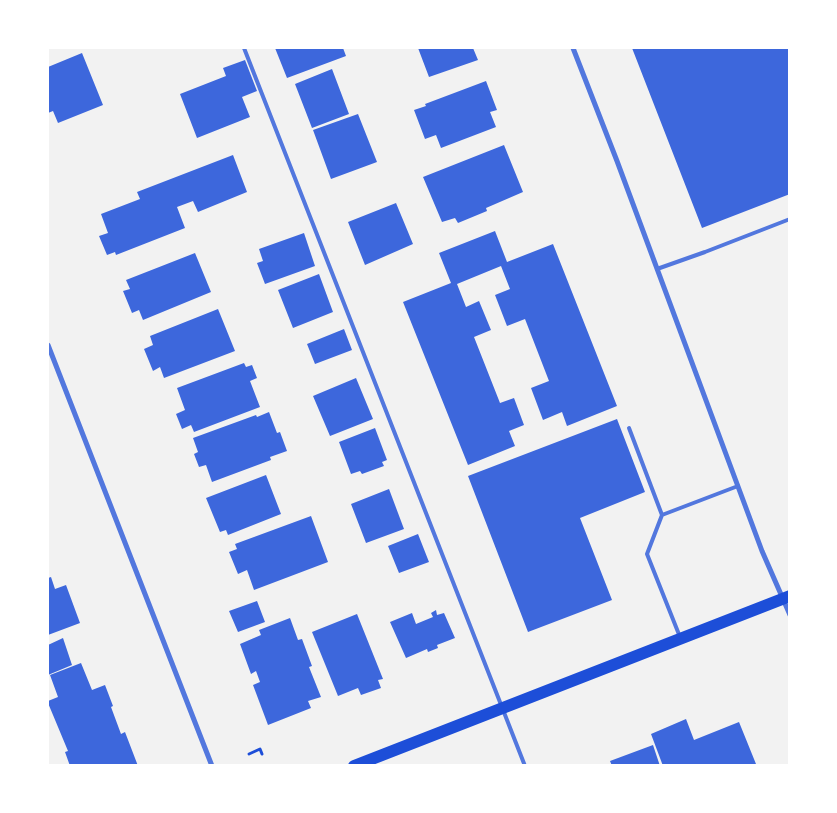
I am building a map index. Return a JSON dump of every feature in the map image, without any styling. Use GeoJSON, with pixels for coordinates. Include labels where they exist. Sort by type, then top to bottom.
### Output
{"type":"FeatureCollection","features":[{"type":"Feature","properties":{"kind":"main road"},"geometry":{"type":"LineString","coordinates":[[354,766],[786,597]]}},
{"type":"Feature","properties":{"kind":"street"},"geometry":{"type":"LineString","coordinates":[[573,48],[762,551],[786,597],[790,615]]}},
{"type":"Feature","properties":{"kind":"street"},"geometry":{"type":"LineString","coordinates":[[48,345],[212,766]]}},
{"type":"Feature","properties":{"kind":"lane"},"geometry":{"type":"LineString","coordinates":[[244,48],[525,766]]}},
{"type":"Feature","properties":{"kind":"lane"},"geometry":{"type":"LineString","coordinates":[[657,269],[790,219]]}},
{"type":"Feature","properties":{"kind":"lane"},"geometry":{"type":"LineString","coordinates":[[629,428],[662,515],[647,554],[680,638]]}},
{"type":"Feature","properties":{"kind":"lane"},"geometry":{"type":"LineString","coordinates":[[662,515],[738,486]]}},
{"type":"Feature","properties":{"kind":"path"},"geometry":{"type":"LineString","coordinates":[[249,754],[260,749],[262,754]]}},
{"type":"Feature","properties":{"kind":"building"},"geometry":{"type":"Polygon","coordinates":[[[275,48],[343,48],[346,56],[287,78],[275,48]]]}},
{"type":"Feature","properties":{"kind":"building"},"geometry":{"type":"Polygon","coordinates":[[[418,48],[473,48],[478,60],[429,77],[418,48]]]}},
{"type":"Feature","properties":{"kind":"building"},"geometry":{"type":"Polygon","coordinates":[[[632,48],[790,48],[790,194],[702,228],[632,48]]]}},
{"type":"Feature","properties":{"kind":"building"},"geometry":{"type":"Polygon","coordinates":[[[82,53],[103,105],[58,123],[53,111],[48,113],[48,67],[82,53]]]}},
{"type":"Feature","properties":{"kind":"building"},"geometry":{"type":"Polygon","coordinates":[[[245,60],[257,91],[242,97],[250,117],[197,138],[180,94],[226,76],[223,68],[245,60]]]}},
{"type":"Feature","properties":{"kind":"building"},"geometry":{"type":"Polygon","coordinates":[[[332,69],[349,114],[312,128],[295,84],[332,69]]]}},
{"type":"Feature","properties":{"kind":"building"},"geometry":{"type":"Polygon","coordinates":[[[486,81],[497,110],[490,112],[496,127],[441,148],[436,135],[425,139],[414,110],[486,81]]]}},
{"type":"Feature","properties":{"kind":"building"},"geometry":{"type":"Polygon","coordinates":[[[358,114],[377,162],[331,179],[313,130],[358,114]]]}},
{"type":"Feature","properties":{"kind":"building"},"geometry":{"type":"Polygon","coordinates":[[[504,145],[523,192],[486,208],[487,211],[458,223],[455,218],[442,222],[423,177],[504,145]]]}},
{"type":"Feature","properties":{"kind":"building"},"geometry":{"type":"Polygon","coordinates":[[[233,155],[247,192],[198,212],[193,201],[177,207],[185,228],[116,255],[115,252],[107,255],[99,236],[108,233],[101,214],[140,199],[137,192],[233,155]]]}},
{"type":"Feature","properties":{"kind":"building"},"geometry":{"type":"Polygon","coordinates":[[[396,203],[413,244],[365,265],[348,222],[396,203]]]}},
{"type":"Feature","properties":{"kind":"building"},"geometry":{"type":"Polygon","coordinates":[[[495,231],[507,262],[553,244],[617,406],[567,426],[562,412],[543,420],[531,388],[549,381],[525,319],[507,326],[495,295],[510,289],[501,266],[457,284],[466,307],[479,301],[491,330],[474,337],[500,403],[514,398],[524,425],[509,431],[515,446],[468,465],[403,302],[451,283],[439,253],[495,231]]]}},
{"type":"Feature","properties":{"kind":"building"},"geometry":{"type":"Polygon","coordinates":[[[304,233],[315,266],[265,284],[257,263],[263,261],[259,249],[304,233]]]}},
{"type":"Feature","properties":{"kind":"building"},"geometry":{"type":"Polygon","coordinates":[[[195,253],[211,292],[143,320],[139,310],[132,313],[123,291],[130,289],[126,280],[195,253]]]}},
{"type":"Feature","properties":{"kind":"building"},"geometry":{"type":"Polygon","coordinates":[[[319,274],[333,312],[293,328],[278,290],[319,274]]]}},
{"type":"Feature","properties":{"kind":"building"},"geometry":{"type":"Polygon","coordinates":[[[218,309],[235,351],[164,378],[160,367],[153,371],[144,349],[153,345],[150,336],[218,309]]]}},
{"type":"Feature","properties":{"kind":"building"},"geometry":{"type":"Polygon","coordinates":[[[344,329],[352,350],[315,364],[307,344],[344,329]]]}},
{"type":"Feature","properties":{"kind":"building"},"geometry":{"type":"Polygon","coordinates":[[[244,363],[246,367],[252,365],[257,378],[250,381],[260,407],[194,432],[191,425],[182,429],[176,414],[185,410],[177,388],[244,363]]]}},
{"type":"Feature","properties":{"kind":"building"},"geometry":{"type":"Polygon","coordinates":[[[356,378],[373,419],[330,436],[313,396],[356,378]]]}},
{"type":"Feature","properties":{"kind":"building"},"geometry":{"type":"Polygon","coordinates":[[[269,412],[277,433],[280,432],[287,451],[270,457],[271,460],[212,482],[206,465],[199,467],[194,454],[198,452],[193,438],[269,412]]]}},
{"type":"Feature","properties":{"kind":"building"},"geometry":{"type":"Polygon","coordinates":[[[617,419],[645,492],[580,518],[612,600],[528,632],[468,476],[617,419]]]}},
{"type":"Feature","properties":{"kind":"building"},"geometry":{"type":"Polygon","coordinates":[[[375,428],[387,460],[382,462],[384,466],[362,474],[360,471],[351,474],[339,442],[375,428]]]}},
{"type":"Feature","properties":{"kind":"building"},"geometry":{"type":"Polygon","coordinates":[[[266,475],[281,514],[228,535],[226,530],[220,532],[206,498],[266,475]]]}},
{"type":"Feature","properties":{"kind":"building"},"geometry":{"type":"Polygon","coordinates":[[[389,489],[404,529],[366,543],[351,504],[389,489]]]}},
{"type":"Feature","properties":{"kind":"building"},"geometry":{"type":"Polygon","coordinates":[[[311,516],[328,562],[254,590],[247,570],[238,574],[229,552],[237,549],[235,544],[311,516]]]}},
{"type":"Feature","properties":{"kind":"building"},"geometry":{"type":"Polygon","coordinates":[[[418,534],[429,562],[399,573],[388,546],[418,534]]]}},
{"type":"Feature","properties":{"kind":"building"},"geometry":{"type":"Polygon","coordinates":[[[51,577],[55,589],[66,585],[80,623],[48,635],[48,578],[51,577]]]}},
{"type":"Feature","properties":{"kind":"building"},"geometry":{"type":"Polygon","coordinates":[[[257,601],[265,622],[238,632],[229,611],[257,601]]]}},
{"type":"Feature","properties":{"kind":"building"},"geometry":{"type":"Polygon","coordinates":[[[436,610],[437,615],[444,613],[455,638],[437,645],[438,648],[428,652],[427,649],[406,658],[390,622],[412,613],[416,624],[433,617],[431,613],[436,610]]]}},
{"type":"Feature","properties":{"kind":"building"},"geometry":{"type":"Polygon","coordinates":[[[357,614],[383,679],[378,680],[381,688],[361,695],[358,688],[338,696],[312,632],[357,614]]]}},
{"type":"Feature","properties":{"kind":"building"},"geometry":{"type":"Polygon","coordinates":[[[290,618],[298,640],[302,639],[312,666],[309,667],[321,697],[308,701],[311,708],[268,725],[253,685],[260,682],[256,671],[251,674],[240,644],[261,635],[259,630],[290,618]]]}},
{"type":"Feature","properties":{"kind":"building"},"geometry":{"type":"Polygon","coordinates":[[[63,638],[72,665],[48,675],[48,645],[63,638]]]}},
{"type":"Feature","properties":{"kind":"building"},"geometry":{"type":"Polygon","coordinates":[[[81,663],[92,690],[105,685],[121,734],[125,732],[138,766],[70,766],[65,752],[68,751],[48,703],[48,701],[58,697],[50,675],[81,663]]]}},
{"type":"Feature","properties":{"kind":"building"},"geometry":{"type":"Polygon","coordinates":[[[686,719],[694,740],[739,722],[756,764],[751,766],[663,766],[651,734],[686,719]]]}},
{"type":"Feature","properties":{"kind":"building"},"geometry":{"type":"Polygon","coordinates":[[[653,745],[660,766],[612,766],[610,761],[653,745]]]}}]}
